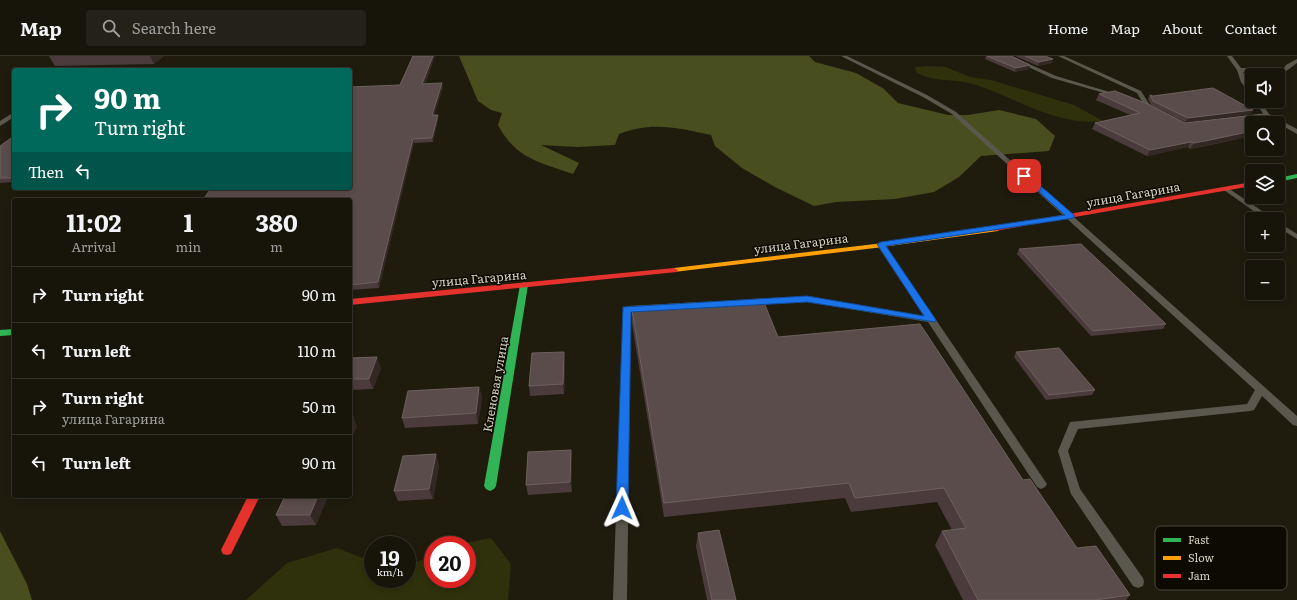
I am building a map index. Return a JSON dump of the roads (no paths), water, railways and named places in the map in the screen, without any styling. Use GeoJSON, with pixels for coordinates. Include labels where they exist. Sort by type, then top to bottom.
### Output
{"type":"FeatureCollection","features":[{"type":"Feature","properties":{"kind":"street"},"geometry":{"type":"LineString","coordinates":[[1285,179],[1297,176]]}},
{"type":"Feature","properties":{"kind":"street","name":"улица Гагарина"},"geometry":{"type":"LineString","coordinates":[[352,302],[690,269],[1071,217],[1245,185]]}},
{"type":"Feature","properties":{"kind":"street","name":"Кленовая улица"},"geometry":{"type":"LineString","coordinates":[[490,486],[524,285]]}},
{"type":"Feature","properties":{"kind":"street"},"geometry":{"type":"LineString","coordinates":[[0,333],[12,332]]}},
{"type":"Feature","properties":{"kind":"street"},"geometry":{"type":"LineString","coordinates":[[227,550],[253,498]]}},
{"type":"Feature","properties":{"kind":"lane"},"geometry":{"type":"LineString","coordinates":[[843,56],[925,96],[954,114],[1071,217],[1297,422]]}},
{"type":"Feature","properties":{"kind":"lane"},"geometry":{"type":"LineString","coordinates":[[1007,56],[1054,77],[1114,93],[1128,99]]}},
{"type":"Feature","properties":{"kind":"lane"},"geometry":{"type":"LineString","coordinates":[[1060,56],[1139,92],[1148,107]]}},
{"type":"Feature","properties":{"kind":"lane"},"geometry":{"type":"LineString","coordinates":[[1229,56],[1240,70],[1245,83]]}},
{"type":"Feature","properties":{"kind":"lane"},"geometry":{"type":"LineString","coordinates":[[1240,70],[1286,70],[1288,66],[1297,61]]}},
{"type":"Feature","properties":{"kind":"lane"},"geometry":{"type":"LineString","coordinates":[[1288,66],[1297,70]]}},
{"type":"Feature","properties":{"kind":"lane"},"geometry":{"type":"LineString","coordinates":[[1135,102],[1154,110]]}},
{"type":"Feature","properties":{"kind":"lane"},"geometry":{"type":"LineString","coordinates":[[1262,108],[1267,115],[1297,132]]}},
{"type":"Feature","properties":{"kind":"lane"},"geometry":{"type":"LineString","coordinates":[[0,124],[12,115]]}},
{"type":"Feature","properties":{"kind":"lane"},"geometry":{"type":"LineString","coordinates":[[1259,116],[1267,115]]}},
{"type":"Feature","properties":{"kind":"lane"},"geometry":{"type":"LineString","coordinates":[[1226,189],[1260,212]]}},
{"type":"Feature","properties":{"kind":"lane"},"geometry":{"type":"LineString","coordinates":[[1285,229],[1297,237]]}},
{"type":"Feature","properties":{"kind":"lane"},"geometry":{"type":"LineString","coordinates":[[881,244],[1041,484]]}},
{"type":"Feature","properties":{"kind":"lane"},"geometry":{"type":"LineString","coordinates":[[744,303],[807,299],[932,320]]}},
{"type":"Feature","properties":{"kind":"lane"},"geometry":{"type":"LineString","coordinates":[[620,600],[627,309],[713,304]]}},
{"type":"Feature","properties":{"kind":"lane"},"geometry":{"type":"LineString","coordinates":[[1138,582],[1075,491],[1063,451],[1074,425],[1250,407],[1261,389]]}}]}
